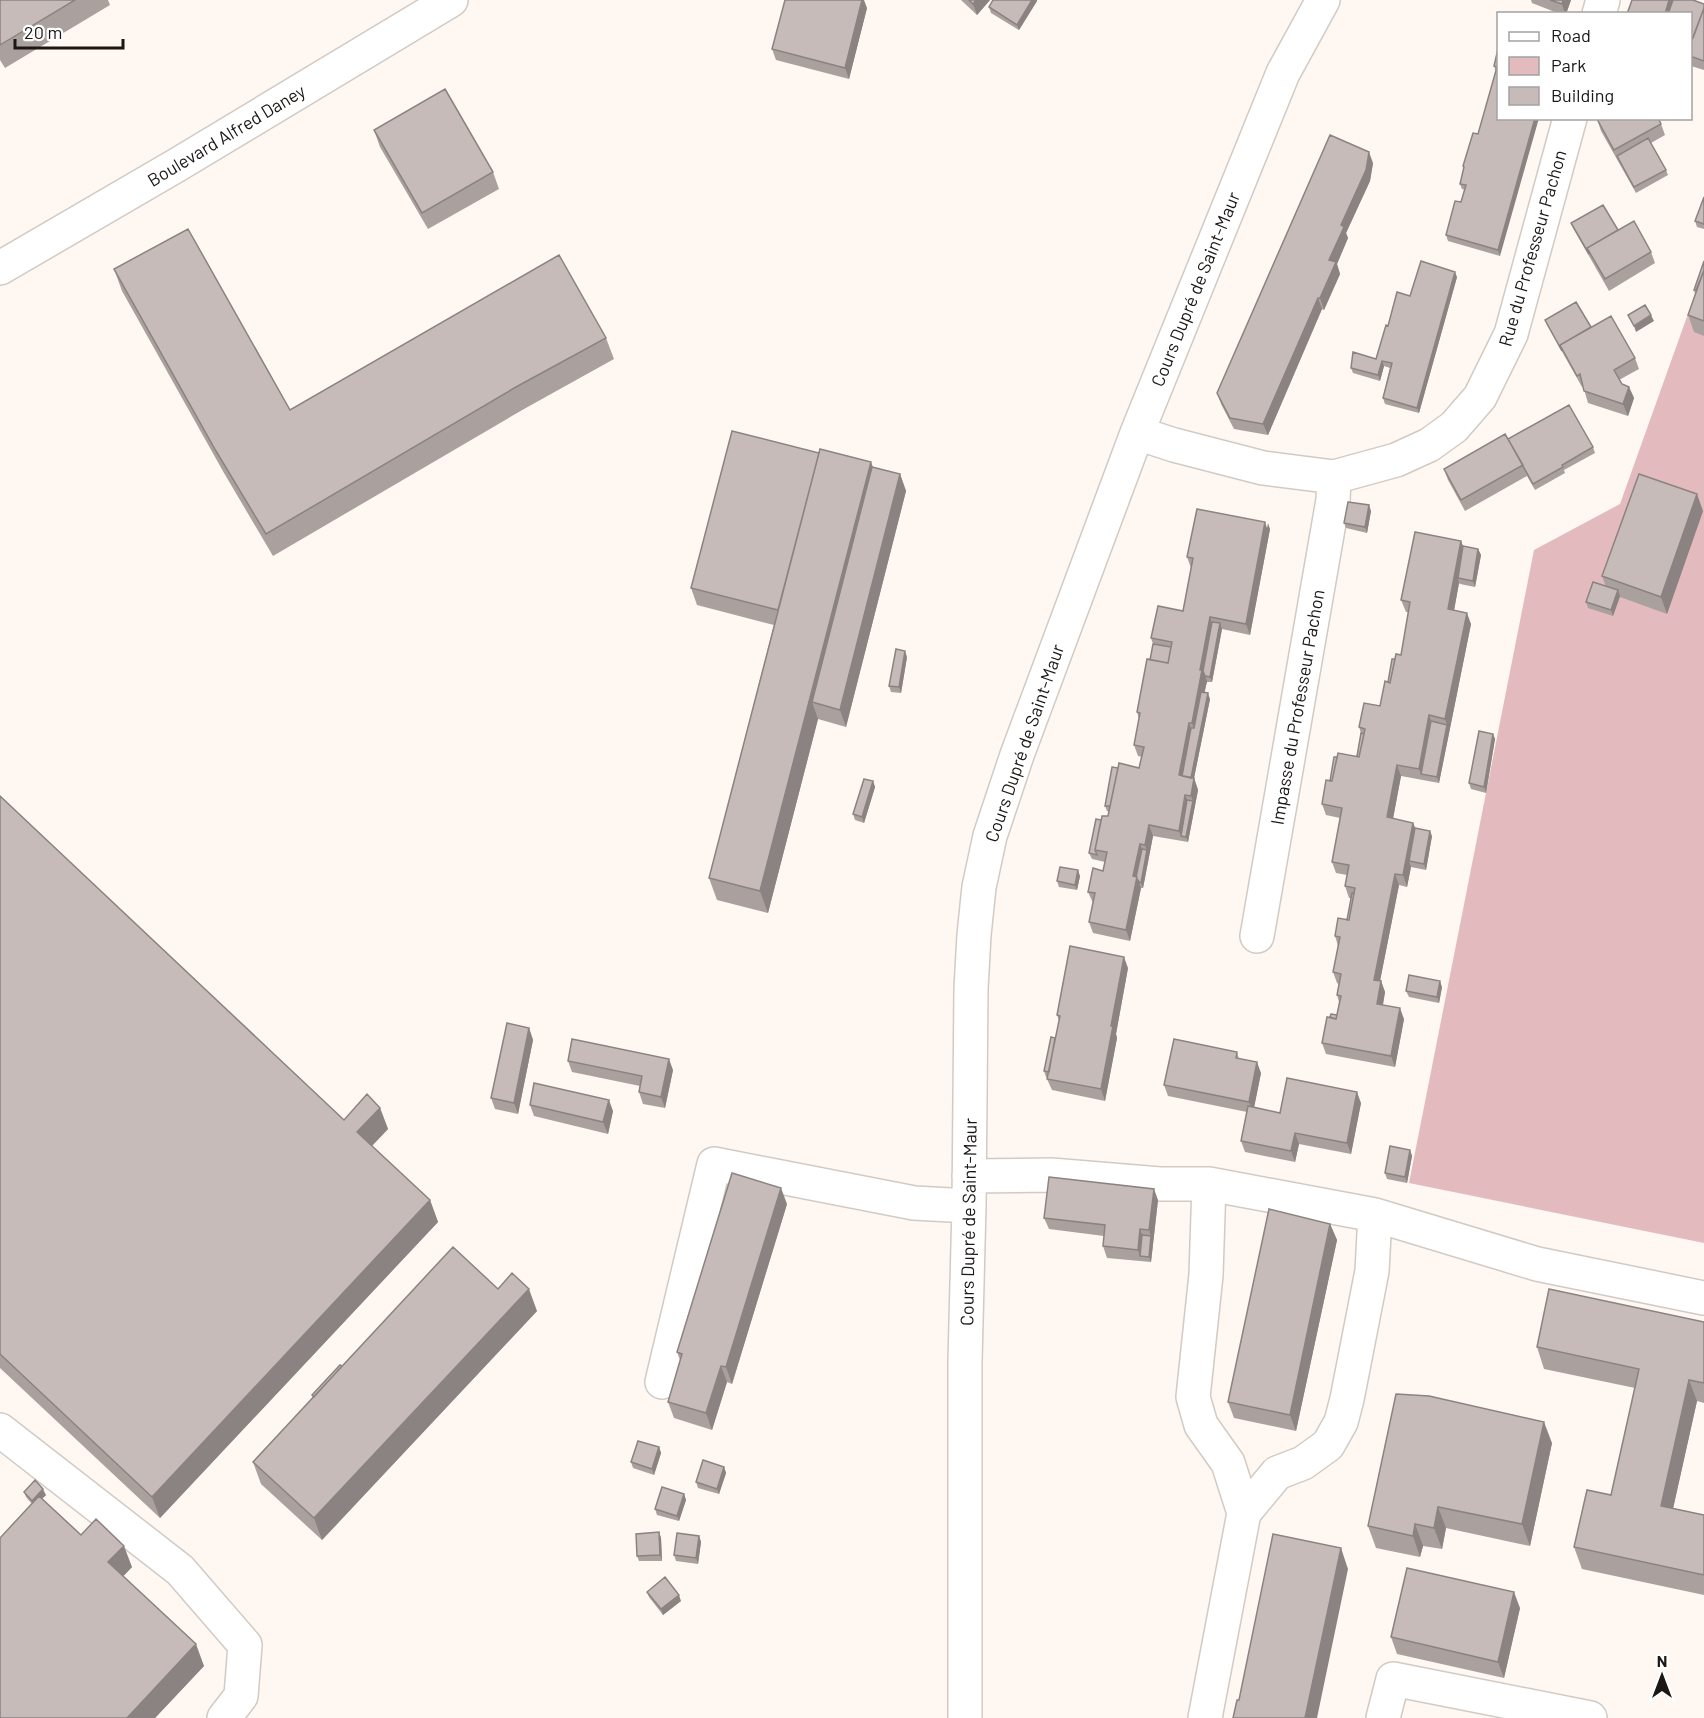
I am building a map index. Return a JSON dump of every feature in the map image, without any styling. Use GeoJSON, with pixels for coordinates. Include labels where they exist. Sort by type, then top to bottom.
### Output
{"type":"FeatureCollection","features":[{"type":"Feature","properties":{"kind":"street","name":"Boulevard Alfred Daney"},"geometry":{"type":"LineString","coordinates":[[0,268],[177,165],[451,0]]}},
{"type":"Feature","properties":{"kind":"street","name":"Cours Dupré de Saint-Maur"},"geometry":{"type":"LineString","coordinates":[[965,1718],[965,1361],[971,989],[974,935],[990,836],[1017,755],[1137,433],[1283,73],[1323,0]]}},
{"type":"Feature","properties":{"kind":"street","name":"Rue du Professeur Pachon"},"geometry":{"type":"LineString","coordinates":[[1137,433],[1263,468],[1334,477],[1396,460],[1429,445],[1454,427],[1480,397],[1511,334],[1569,120]]}},
{"type":"Feature","properties":{"kind":"street","name":"Impasse du Professeur Pachon"},"geometry":{"type":"LineString","coordinates":[[1257,936],[1333,500],[1334,477]]}},
{"type":"Feature","properties":{"kind":"street"},"geometry":{"type":"LineString","coordinates":[[662,1382],[714,1164],[914,1203],[1051,1175],[1160,1184],[1209,1184],[1375,1215],[1537,1264],[1704,1298]]}},
{"type":"Feature","properties":{"kind":"street"},"geometry":{"type":"LineString","coordinates":[[1205,1718],[1244,1513],[1228,1463],[1201,1425],[1193,1397],[1206,1275],[1209,1184]]}},
{"type":"Feature","properties":{"kind":"street"},"geometry":{"type":"LineString","coordinates":[[1244,1513],[1277,1473],[1303,1463],[1328,1445],[1341,1422],[1372,1271],[1375,1215]]}},
{"type":"Feature","properties":{"kind":"street"},"geometry":{"type":"LineString","coordinates":[[0,1430],[180,1570],[245,1645],[241,1696],[224,1718]]}},
{"type":"Feature","properties":{"kind":"street"},"geometry":{"type":"LineString","coordinates":[[1383,1718],[1393,1679],[1590,1718]]}},
{"type":"Feature","properties":{"kind":"green space"},"geometry":{"type":"Polygon","coordinates":[[[1704,269],[1704,1243],[1409,1183],[1534,550],[1620,504],[1704,269]]]}},
{"type":"Feature","properties":{"kind":"building"},"geometry":{"type":"Polygon","coordinates":[[[0,0],[75,0],[0,45],[0,0]]]}},
{"type":"Feature","properties":{"kind":"building"},"geometry":{"type":"Polygon","coordinates":[[[785,0],[862,0],[845,68],[772,49],[785,0]]]}},
{"type":"Feature","properties":{"kind":"building"},"geometry":{"type":"Polygon","coordinates":[[[993,0],[1032,0],[1017,25],[989,7],[993,0]]]}},
{"type":"Feature","properties":{"kind":"building"},"geometry":{"type":"Polygon","coordinates":[[[1550,0],[1563,0],[1562,4],[1550,0]]]}},
{"type":"Feature","properties":{"kind":"building"},"geometry":{"type":"Polygon","coordinates":[[[1632,0],[1669,0],[1666,12],[1628,12],[1632,0]]]}},
{"type":"Feature","properties":{"kind":"building"},"geometry":{"type":"Polygon","coordinates":[[[1673,0],[1693,0],[1704,4],[1693,38],[1692,12],[1669,12],[1673,0]]]}},
{"type":"Feature","properties":{"kind":"building"},"geometry":{"type":"Polygon","coordinates":[[[1704,8],[1704,61],[1692,57],[1692,40],[1704,8]]]}},
{"type":"Feature","properties":{"kind":"building"},"geometry":{"type":"Polygon","coordinates":[[[1497,67],[1497,120],[1534,120],[1498,250],[1446,235],[1455,201],[1461,202],[1466,185],[1460,184],[1473,133],[1478,134],[1497,67]]]}},
{"type":"Feature","properties":{"kind":"building"},"geometry":{"type":"Polygon","coordinates":[[[445,89],[493,172],[422,213],[374,130],[445,89]]]}},
{"type":"Feature","properties":{"kind":"building"},"geometry":{"type":"Polygon","coordinates":[[[1598,120],[1659,120],[1661,124],[1614,150],[1598,120]]]}},
{"type":"Feature","properties":{"kind":"building"},"geometry":{"type":"Polygon","coordinates":[[[1330,135],[1369,152],[1366,170],[1341,225],[1344,227],[1329,260],[1336,262],[1263,424],[1230,418],[1217,393],[1330,135]]]}},
{"type":"Feature","properties":{"kind":"building"},"geometry":{"type":"Polygon","coordinates":[[[1648,138],[1666,170],[1634,187],[1617,156],[1648,138]]]}},
{"type":"Feature","properties":{"kind":"building"},"geometry":{"type":"Polygon","coordinates":[[[1704,197],[1704,224],[1695,221],[1704,197]]]}},
{"type":"Feature","properties":{"kind":"building"},"geometry":{"type":"Polygon","coordinates":[[[1603,205],[1618,230],[1587,248],[1589,254],[1571,223],[1603,205]]]}},
{"type":"Feature","properties":{"kind":"building"},"geometry":{"type":"Polygon","coordinates":[[[1634,221],[1651,252],[1605,279],[1587,248],[1634,221]]]}},
{"type":"Feature","properties":{"kind":"building"},"geometry":{"type":"Polygon","coordinates":[[[188,229],[290,410],[559,255],[606,338],[516,387],[266,534],[216,451],[114,269],[188,229]]]}},
{"type":"Feature","properties":{"kind":"building"},"geometry":{"type":"Polygon","coordinates":[[[1421,261],[1455,272],[1417,408],[1383,398],[1392,363],[1382,361],[1378,375],[1351,368],[1353,352],[1376,359],[1397,292],[1410,296],[1421,261]]]}},
{"type":"Feature","properties":{"kind":"building"},"geometry":{"type":"Polygon","coordinates":[[[1704,261],[1704,270],[1694,290],[1704,261]]]}},
{"type":"Feature","properties":{"kind":"building"},"geometry":{"type":"Polygon","coordinates":[[[1704,270],[1704,321],[1688,315],[1704,270]]]}},
{"type":"Feature","properties":{"kind":"building"},"geometry":{"type":"Polygon","coordinates":[[[1576,302],[1591,327],[1560,345],[1562,351],[1545,320],[1576,302]]]}},
{"type":"Feature","properties":{"kind":"building"},"geometry":{"type":"Polygon","coordinates":[[[1645,305],[1651,315],[1634,326],[1628,315],[1645,305]]]}},
{"type":"Feature","properties":{"kind":"building"},"geometry":{"type":"Polygon","coordinates":[[[1611,316],[1635,358],[1614,370],[1622,384],[1629,387],[1623,404],[1584,391],[1580,374],[1577,376],[1560,345],[1611,316]]]}},
{"type":"Feature","properties":{"kind":"building"},"geometry":{"type":"Polygon","coordinates":[[[1569,405],[1593,447],[1533,484],[1508,439],[1569,405]]]}},
{"type":"Feature","properties":{"kind":"building"},"geometry":{"type":"Polygon","coordinates":[[[732,431],[819,453],[778,610],[691,588],[732,431]]]}},
{"type":"Feature","properties":{"kind":"building"},"geometry":{"type":"Polygon","coordinates":[[[1505,434],[1523,465],[1461,500],[1444,469],[1505,434]]]}},
{"type":"Feature","properties":{"kind":"building"},"geometry":{"type":"Polygon","coordinates":[[[820,449],[871,462],[760,891],[709,878],[820,449]]]}},
{"type":"Feature","properties":{"kind":"building"},"geometry":{"type":"Polygon","coordinates":[[[872,467],[900,474],[840,710],[812,702],[872,467]]]}},
{"type":"Feature","properties":{"kind":"building"},"geometry":{"type":"Polygon","coordinates":[[[1639,474],[1697,494],[1661,597],[1602,576],[1639,474]]]}},
{"type":"Feature","properties":{"kind":"building"},"geometry":{"type":"Polygon","coordinates":[[[1348,502],[1369,505],[1365,527],[1344,523],[1348,502]]]}},
{"type":"Feature","properties":{"kind":"building"},"geometry":{"type":"Polygon","coordinates":[[[1197,509],[1265,522],[1246,624],[1210,617],[1192,723],[1189,723],[1179,775],[1194,778],[1191,796],[1185,795],[1179,831],[1149,825],[1145,845],[1140,844],[1133,876],[1137,877],[1126,930],[1089,922],[1095,893],[1088,892],[1093,868],[1103,871],[1107,852],[1095,850],[1102,816],[1108,816],[1119,763],[1139,768],[1144,747],[1134,745],[1140,713],[1137,712],[1147,659],[1168,663],[1172,642],[1151,638],[1158,606],[1183,611],[1193,558],[1187,557],[1197,509]]]}},
{"type":"Feature","properties":{"kind":"building"},"geometry":{"type":"Polygon","coordinates":[[[1415,532],[1461,541],[1448,609],[1467,613],[1445,719],[1429,715],[1419,769],[1397,765],[1387,817],[1413,823],[1403,875],[1395,874],[1374,980],[1381,981],[1377,1004],[1400,1008],[1391,1056],[1322,1043],[1327,1017],[1336,1019],[1341,996],[1337,995],[1341,974],[1333,972],[1340,937],[1335,936],[1338,918],[1349,920],[1355,888],[1345,886],[1349,865],[1332,862],[1342,808],[1322,804],[1326,780],[1332,781],[1338,753],[1359,757],[1365,729],[1359,727],[1364,703],[1380,706],[1385,681],[1390,683],[1396,654],[1401,655],[1410,602],[1401,600],[1415,532]]]}},
{"type":"Feature","properties":{"kind":"building"},"geometry":{"type":"Polygon","coordinates":[[[1463,546],[1478,549],[1473,581],[1458,578],[1463,546]]]}},
{"type":"Feature","properties":{"kind":"building"},"geometry":{"type":"Polygon","coordinates":[[[1593,582],[1618,590],[1611,610],[1586,602],[1593,582]]]}},
{"type":"Feature","properties":{"kind":"building"},"geometry":{"type":"Polygon","coordinates":[[[1212,622],[1220,623],[1210,677],[1205,676],[1203,671],[1212,622]]]}},
{"type":"Feature","properties":{"kind":"building"},"geometry":{"type":"Polygon","coordinates":[[[1153,644],[1171,647],[1168,663],[1150,660],[1153,644]]]}},
{"type":"Feature","properties":{"kind":"building"},"geometry":{"type":"Polygon","coordinates":[[[896,649],[905,651],[899,687],[889,686],[896,649]]]}},
{"type":"Feature","properties":{"kind":"building"},"geometry":{"type":"Polygon","coordinates":[[[1392,659],[1395,659],[1390,683],[1388,682],[1392,659]]]}},
{"type":"Feature","properties":{"kind":"building"},"geometry":{"type":"Polygon","coordinates":[[[1201,692],[1208,693],[1191,778],[1182,776],[1191,728],[1194,728],[1201,692]]]}},
{"type":"Feature","properties":{"kind":"building"},"geometry":{"type":"Polygon","coordinates":[[[1431,721],[1447,725],[1437,777],[1421,774],[1431,721]]]}},
{"type":"Feature","properties":{"kind":"building"},"geometry":{"type":"Polygon","coordinates":[[[1479,731],[1493,734],[1484,787],[1469,783],[1479,731]]]}},
{"type":"Feature","properties":{"kind":"building"},"geometry":{"type":"Polygon","coordinates":[[[1361,733],[1364,734],[1359,757],[1357,756],[1361,733]]]}},
{"type":"Feature","properties":{"kind":"building"},"geometry":{"type":"Polygon","coordinates":[[[1334,757],[1337,757],[1332,781],[1330,781],[1334,757]]]}},
{"type":"Feature","properties":{"kind":"building"},"geometry":{"type":"Polygon","coordinates":[[[1112,767],[1118,768],[1110,806],[1105,806],[1112,767]]]}},
{"type":"Feature","properties":{"kind":"building"},"geometry":{"type":"Polygon","coordinates":[[[864,779],[873,781],[862,817],[853,814],[864,779]]]}},
{"type":"Feature","properties":{"kind":"building"},"geometry":{"type":"Polygon","coordinates":[[[0,796],[344,1120],[367,1094],[380,1108],[357,1132],[430,1200],[152,1497],[0,1354],[0,796]]]}},
{"type":"Feature","properties":{"kind":"building"},"geometry":{"type":"Polygon","coordinates":[[[1187,800],[1193,801],[1186,837],[1181,836],[1187,800]]]}},
{"type":"Feature","properties":{"kind":"building"},"geometry":{"type":"Polygon","coordinates":[[[1096,819],[1101,820],[1095,850],[1097,855],[1089,853],[1096,819]]]}},
{"type":"Feature","properties":{"kind":"building"},"geometry":{"type":"Polygon","coordinates":[[[1415,828],[1430,831],[1424,864],[1409,861],[1415,828]]]}},
{"type":"Feature","properties":{"kind":"building"},"geometry":{"type":"Polygon","coordinates":[[[1142,849],[1147,850],[1141,883],[1136,877],[1142,849]]]}},
{"type":"Feature","properties":{"kind":"building"},"geometry":{"type":"Polygon","coordinates":[[[1060,867],[1078,870],[1075,885],[1057,881],[1060,867]]]}},
{"type":"Feature","properties":{"kind":"building"},"geometry":{"type":"Polygon","coordinates":[[[1352,893],[1354,893],[1349,920],[1347,920],[1352,893]]]}},
{"type":"Feature","properties":{"kind":"building"},"geometry":{"type":"Polygon","coordinates":[[[1070,946],[1124,957],[1101,1089],[1047,1079],[1060,1016],[1057,1015],[1070,946]]]}},
{"type":"Feature","properties":{"kind":"building"},"geometry":{"type":"Polygon","coordinates":[[[1409,975],[1440,981],[1437,997],[1406,991],[1409,975]]]}},
{"type":"Feature","properties":{"kind":"building"},"geometry":{"type":"Polygon","coordinates":[[[507,1023],[529,1028],[514,1103],[491,1098],[507,1023]]]}},
{"type":"Feature","properties":{"kind":"building"},"geometry":{"type":"Polygon","coordinates":[[[1051,1037],[1055,1038],[1049,1072],[1044,1071],[1051,1037]]]}},
{"type":"Feature","properties":{"kind":"building"},"geometry":{"type":"Polygon","coordinates":[[[572,1039],[669,1059],[661,1097],[639,1092],[642,1076],[568,1061],[572,1039]]]}},
{"type":"Feature","properties":{"kind":"building"},"geometry":{"type":"Polygon","coordinates":[[[1174,1039],[1237,1052],[1236,1058],[1257,1062],[1249,1102],[1164,1085],[1174,1039]]]}},
{"type":"Feature","properties":{"kind":"building"},"geometry":{"type":"Polygon","coordinates":[[[1287,1078],[1357,1092],[1347,1143],[1295,1133],[1291,1151],[1241,1141],[1248,1106],[1280,1113],[1287,1078]]]}},
{"type":"Feature","properties":{"kind":"building"},"geometry":{"type":"Polygon","coordinates":[[[534,1083],[609,1100],[603,1122],[530,1105],[534,1083]]]}},
{"type":"Feature","properties":{"kind":"building"},"geometry":{"type":"Polygon","coordinates":[[[1390,1146],[1410,1150],[1405,1177],[1385,1173],[1390,1146]]]}},
{"type":"Feature","properties":{"kind":"building"},"geometry":{"type":"Polygon","coordinates":[[[732,1173],[781,1188],[726,1367],[721,1366],[706,1413],[668,1402],[682,1354],[677,1352],[732,1173]]]}},
{"type":"Feature","properties":{"kind":"building"},"geometry":{"type":"Polygon","coordinates":[[[1049,1177],[1154,1189],[1149,1230],[1140,1229],[1138,1250],[1103,1246],[1105,1225],[1044,1218],[1049,1177]]]}},
{"type":"Feature","properties":{"kind":"building"},"geometry":{"type":"Polygon","coordinates":[[[1269,1209],[1330,1224],[1290,1415],[1228,1402],[1269,1209]]]}},
{"type":"Feature","properties":{"kind":"building"},"geometry":{"type":"Polygon","coordinates":[[[1142,1235],[1151,1236],[1149,1257],[1140,1256],[1142,1235]]]}},
{"type":"Feature","properties":{"kind":"building"},"geometry":{"type":"Polygon","coordinates":[[[453,1247],[498,1289],[512,1273],[529,1289],[314,1518],[253,1462],[453,1247]]]}},
{"type":"Feature","properties":{"kind":"building"},"geometry":{"type":"Polygon","coordinates":[[[1549,1289],[1704,1322],[1704,1383],[1689,1380],[1661,1506],[1704,1515],[1704,1575],[1574,1547],[1587,1490],[1611,1495],[1639,1369],[1537,1347],[1549,1289]]]}},
{"type":"Feature","properties":{"kind":"building"},"geometry":{"type":"Polygon","coordinates":[[[340,1365],[342,1366],[314,1397],[312,1395],[340,1365]]]}},
{"type":"Feature","properties":{"kind":"building"},"geometry":{"type":"Polygon","coordinates":[[[1396,1394],[1429,1396],[1544,1422],[1522,1524],[1438,1507],[1434,1528],[1415,1524],[1413,1536],[1368,1526],[1396,1394]]]}},
{"type":"Feature","properties":{"kind":"building"},"geometry":{"type":"Polygon","coordinates":[[[638,1441],[659,1447],[652,1469],[631,1462],[638,1441]]]}},
{"type":"Feature","properties":{"kind":"building"},"geometry":{"type":"Polygon","coordinates":[[[703,1460],[724,1467],[717,1489],[696,1482],[703,1460]]]}},
{"type":"Feature","properties":{"kind":"building"},"geometry":{"type":"Polygon","coordinates":[[[35,1480],[43,1489],[32,1501],[24,1492],[35,1480]]]}},
{"type":"Feature","properties":{"kind":"building"},"geometry":{"type":"Polygon","coordinates":[[[662,1487],[684,1494],[677,1516],[655,1509],[662,1487]]]}},
{"type":"Feature","properties":{"kind":"building"},"geometry":{"type":"Polygon","coordinates":[[[39,1496],[81,1535],[96,1519],[124,1546],[108,1562],[196,1644],[127,1718],[0,1718],[0,1538],[39,1496]]]}},
{"type":"Feature","properties":{"kind":"building"},"geometry":{"type":"Polygon","coordinates":[[[659,1532],[660,1555],[637,1556],[636,1534],[659,1532]]]}},
{"type":"Feature","properties":{"kind":"building"},"geometry":{"type":"Polygon","coordinates":[[[677,1533],[699,1536],[696,1558],[674,1555],[677,1533]]]}},
{"type":"Feature","properties":{"kind":"building"},"geometry":{"type":"Polygon","coordinates":[[[1273,1534],[1341,1548],[1305,1718],[1233,1718],[1237,1700],[1239,1700],[1273,1534]]]}},
{"type":"Feature","properties":{"kind":"building"},"geometry":{"type":"Polygon","coordinates":[[[1407,1568],[1514,1592],[1498,1662],[1391,1637],[1407,1568]]]}},
{"type":"Feature","properties":{"kind":"building"},"geometry":{"type":"Polygon","coordinates":[[[665,1577],[679,1595],[661,1609],[647,1592],[665,1577]]]}}]}
